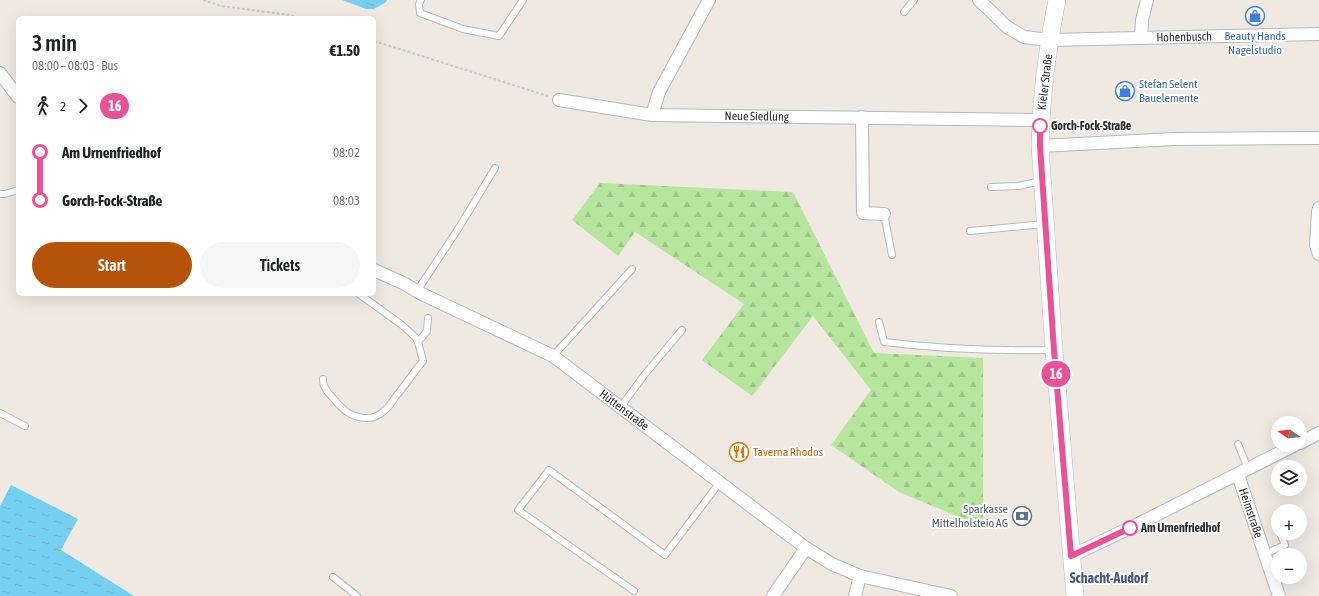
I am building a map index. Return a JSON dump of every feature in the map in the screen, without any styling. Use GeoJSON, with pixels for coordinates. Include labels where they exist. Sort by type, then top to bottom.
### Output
{"type":"FeatureCollection","features":[{"type":"Feature","properties":{"kind":"main road","name":"Kieler Straße"},"geometry":{"type":"LineString","coordinates":[[1057,0],[1050,40],[1040,120],[1040,146],[1054,350],[1075,596]]}},
{"type":"Feature","properties":{"kind":"street"},"geometry":{"type":"LineString","coordinates":[[652,115],[658,92],[709,0]]}},
{"type":"Feature","properties":{"kind":"street"},"geometry":{"type":"LineString","coordinates":[[1141,38],[1142,20],[1147,0]]}},
{"type":"Feature","properties":{"kind":"street","name":"Hohenbusch"},"geometry":{"type":"LineString","coordinates":[[985,2],[1007,27],[1024,37],[1050,40],[1319,34]]}},
{"type":"Feature","properties":{"kind":"street"},"geometry":{"type":"LineString","coordinates":[[0,73],[16,95]]}},
{"type":"Feature","properties":{"kind":"street","name":"Neue Siedlung"},"geometry":{"type":"LineString","coordinates":[[559,100],[652,115],[1040,120]]}},
{"type":"Feature","properties":{"kind":"street"},"geometry":{"type":"LineString","coordinates":[[862,117],[863,213],[884,214]]}},
{"type":"Feature","properties":{"kind":"street"},"geometry":{"type":"LineString","coordinates":[[1040,146],[1174,139],[1319,138]]}},
{"type":"Feature","properties":{"kind":"street"},"geometry":{"type":"LineString","coordinates":[[1319,208],[1316,244],[1319,254]]}},
{"type":"Feature","properties":{"kind":"street","name":"Hüttenstraße"},"geometry":{"type":"LineString","coordinates":[[376,271],[553,356],[806,548],[832,564],[860,576],[951,596]]}},
{"type":"Feature","properties":{"kind":"street"},"geometry":{"type":"LineString","coordinates":[[1307,439],[1319,433]]}},
{"type":"Feature","properties":{"kind":"street"},"geometry":{"type":"LineString","coordinates":[[1071,556],[1282,452]]}},
{"type":"Feature","properties":{"kind":"street","name":"Heimstraße"},"geometry":{"type":"LineString","coordinates":[[1243,472],[1265,554],[1279,596]]}},
{"type":"Feature","properties":{"kind":"street"},"geometry":{"type":"LineString","coordinates":[[773,596],[806,548]]}},
{"type":"Feature","properties":{"kind":"street"},"geometry":{"type":"LineString","coordinates":[[856,596],[860,576]]}},
{"type":"Feature","properties":{"kind":"lane"},"geometry":{"type":"LineString","coordinates":[[421,0],[419,4],[420,13],[463,29],[499,36],[521,1]]}},
{"type":"Feature","properties":{"kind":"lane"},"geometry":{"type":"LineString","coordinates":[[904,12],[914,0]]}},
{"type":"Feature","properties":{"kind":"lane"},"geometry":{"type":"LineString","coordinates":[[416,291],[460,226],[495,168]]}},
{"type":"Feature","properties":{"kind":"lane"},"geometry":{"type":"LineString","coordinates":[[991,187],[1018,186],[1042,181]]}},
{"type":"Feature","properties":{"kind":"lane"},"geometry":{"type":"LineString","coordinates":[[0,194],[16,191]]}},
{"type":"Feature","properties":{"kind":"lane"},"geometry":{"type":"LineString","coordinates":[[884,214],[892,255]]}},
{"type":"Feature","properties":{"kind":"lane"},"geometry":{"type":"LineString","coordinates":[[970,231],[1045,224]]}},
{"type":"Feature","properties":{"kind":"lane"},"geometry":{"type":"LineString","coordinates":[[553,356],[632,269]]}},
{"type":"Feature","properties":{"kind":"lane"},"geometry":{"type":"LineString","coordinates":[[323,379],[322,384],[325,389],[344,411],[367,419],[377,416],[385,410],[423,361],[418,342],[415,337],[402,325],[362,296]]}},
{"type":"Feature","properties":{"kind":"lane"},"geometry":{"type":"LineString","coordinates":[[418,342],[428,331],[428,318]]}},
{"type":"Feature","properties":{"kind":"lane"},"geometry":{"type":"LineString","coordinates":[[879,322],[884,342],[984,350],[1054,350]]}},
{"type":"Feature","properties":{"kind":"lane"},"geometry":{"type":"LineString","coordinates":[[620,408],[682,330]]}},
{"type":"Feature","properties":{"kind":"lane"},"geometry":{"type":"LineString","coordinates":[[0,413],[25,426]]}},
{"type":"Feature","properties":{"kind":"lane"},"geometry":{"type":"LineString","coordinates":[[1238,444],[1243,472]]}},
{"type":"Feature","properties":{"kind":"lane"},"geometry":{"type":"LineString","coordinates":[[634,591],[518,510],[549,470],[665,555],[720,482]]}},
{"type":"Feature","properties":{"kind":"lane"},"geometry":{"type":"LineString","coordinates":[[1265,554],[1285,545],[1283,540]]}},
{"type":"Feature","properties":{"kind":"lane"},"geometry":{"type":"LineString","coordinates":[[333,577],[357,596]]}},
{"type":"Feature","properties":{"kind":"path"},"geometry":{"type":"LineString","coordinates":[[203,0],[221,6],[293,16]]}},
{"type":"Feature","properties":{"kind":"path"},"geometry":{"type":"LineString","coordinates":[[376,43],[559,100]]}},
{"type":"Feature","properties":{"kind":"green space"},"geometry":{"type":"Polygon","coordinates":[[[600,183],[793,192],[874,353],[983,358],[983,527],[899,492],[831,445],[871,390],[813,316],[752,396],[702,360],[744,304],[635,232],[618,256],[572,220],[600,183]]]}},
{"type":"Feature","properties":{"kind":"water"},"geometry":{"type":"Polygon","coordinates":[[[342,0],[387,0],[374,9],[366,9],[342,0]]]}},
{"type":"Feature","properties":{"kind":"water"},"geometry":{"type":"Polygon","coordinates":[[[11,485],[78,519],[61,550],[134,596],[0,596],[0,506],[11,485]]]}},
{"type":"Feature","properties":{"kind":"bus line","name":"16"},"geometry":{"type":"LineString","coordinates":[[1040,126],[1040,146],[1054,350],[1071,556],[1130,528]]}},
{"type":"Feature","properties":{"kind":"place","name":"Beauty Hands Nagelstudio"},"geometry":{"type":"Point","coordinates":[1255,16]}},
{"type":"Feature","properties":{"kind":"place","name":"Stefan Selent Bauelemente"},"geometry":{"type":"Point","coordinates":[1125,91]}},
{"type":"Feature","properties":{"kind":"place","name":"Gorch-Fock-Straße"},"geometry":{"type":"Point","coordinates":[1040,126]}},
{"type":"Feature","properties":{"kind":"place","name":"Taverna Rhodos"},"geometry":{"type":"Point","coordinates":[739,452]}},
{"type":"Feature","properties":{"kind":"place","name":"Sparkasse Mittelholsteio AG"},"geometry":{"type":"Point","coordinates":[1022,516]}},
{"type":"Feature","properties":{"kind":"place","name":"Am Urnenfriedhof"},"geometry":{"type":"Point","coordinates":[1130,528]}},
{"type":"Feature","properties":{"kind":"district","name":"Schacht-Audorf"},"geometry":{"type":"Point","coordinates":[1109,578]}}]}
